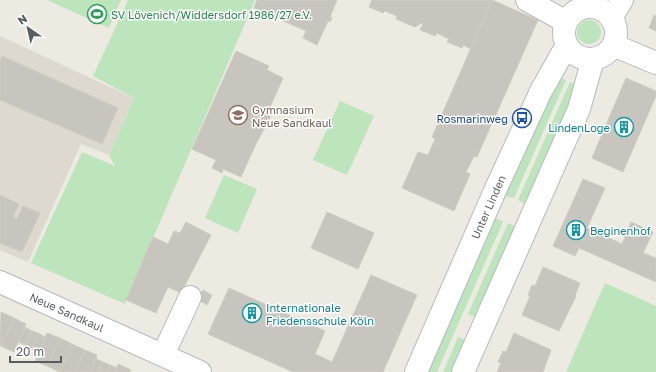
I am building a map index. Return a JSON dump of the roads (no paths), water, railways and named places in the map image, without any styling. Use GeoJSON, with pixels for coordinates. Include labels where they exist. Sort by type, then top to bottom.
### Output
{"type":"FeatureCollection","features":[{"type":"Feature","properties":{"kind":"street"},"geometry":{"type":"LineString","coordinates":[[527,0],[579,10],[600,10],[611,18],[616,31],[613,45],[601,56],[594,59],[578,56],[567,45],[564,38],[579,10]]}},
{"type":"Feature","properties":{"kind":"street"},"geometry":{"type":"LineString","coordinates":[[556,0],[579,10]]}},
{"type":"Feature","properties":{"kind":"street"},"geometry":{"type":"LineString","coordinates":[[611,18],[622,0]]}},
{"type":"Feature","properties":{"kind":"street","name":"Unter Linden"},"geometry":{"type":"LineString","coordinates":[[416,372],[500,179],[541,91],[567,45]]}},
{"type":"Feature","properties":{"kind":"street"},"geometry":{"type":"LineString","coordinates":[[613,45],[656,63]]}},
{"type":"Feature","properties":{"kind":"street"},"geometry":{"type":"LineString","coordinates":[[463,372],[580,109],[594,59]]}},
{"type":"Feature","properties":{"kind":"street","name":"Neue Sandkaul"},"geometry":{"type":"LineString","coordinates":[[0,282],[200,372]]}},
{"type":"Feature","properties":{"kind":"street"},"geometry":{"type":"LineString","coordinates":[[163,356],[190,297]]}},
{"type":"Feature","properties":{"kind":"place","name":"SV Lövenich/Widdersdorf 1986/27 e.V."},"geometry":{"type":"Point","coordinates":[97,14]}},
{"type":"Feature","properties":{"kind":"place","name":"Gymnasium Neue Sandkaul"},"geometry":{"type":"Point","coordinates":[238,115]}},
{"type":"Feature","properties":{"kind":"place","name":"Rosmarinweg"},"geometry":{"type":"Point","coordinates":[522,118]}},
{"type":"Feature","properties":{"kind":"place","name":"LindenLoge"},"geometry":{"type":"Point","coordinates":[624,127]}},
{"type":"Feature","properties":{"kind":"place","name":"Beginenhof"},"geometry":{"type":"Point","coordinates":[576,230]}},
{"type":"Feature","properties":{"kind":"place","name":"Internationale Friedensschule Köln"},"geometry":{"type":"Point","coordinates":[252,313]}}]}
